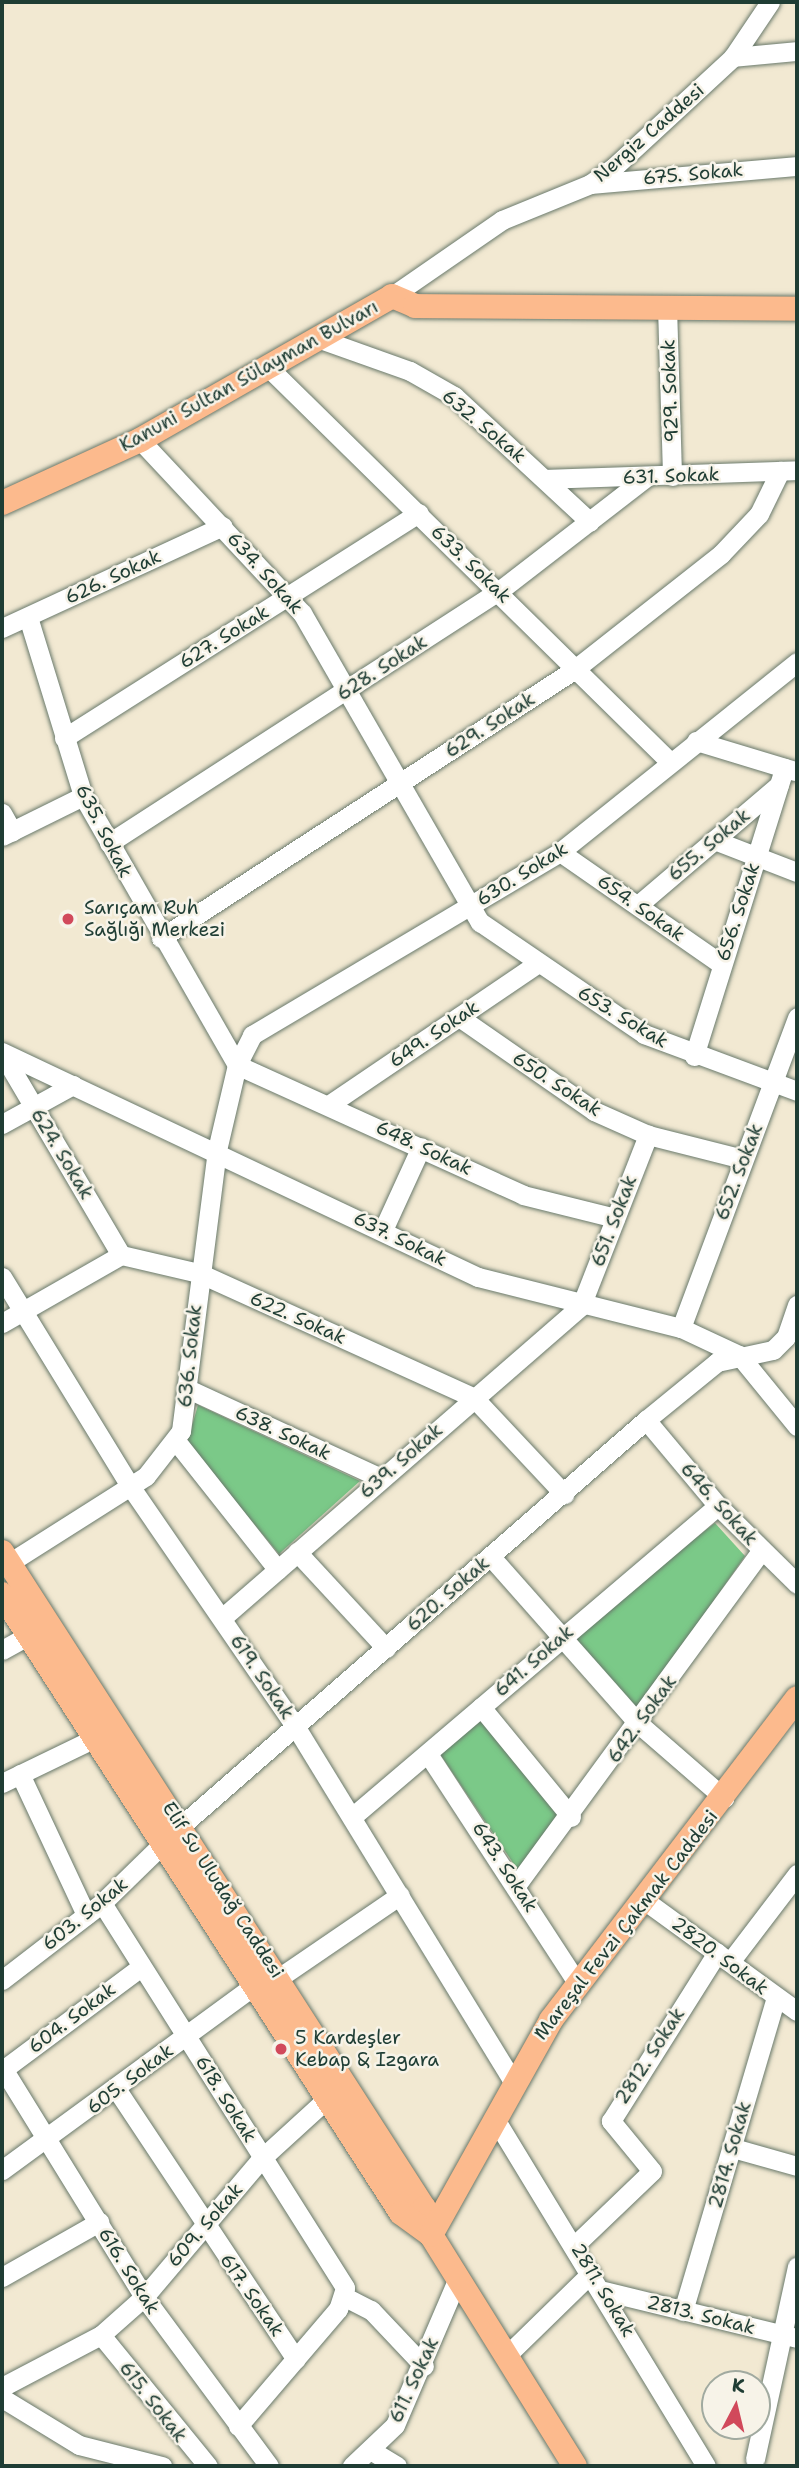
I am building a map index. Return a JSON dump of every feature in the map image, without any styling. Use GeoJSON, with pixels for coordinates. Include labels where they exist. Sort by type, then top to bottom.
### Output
{"type":"FeatureCollection","features":[{"type":"Feature","properties":{"kind":"main road","name":"Kanuni Sultan Sülayman Bulvarı"},"geometry":{"type":"LineString","coordinates":[[2,503],[139,440],[323,340],[392,296],[415,306],[770,306]]}},
{"type":"Feature","properties":{"kind":"main road"},"geometry":{"type":"LineString","coordinates":[[770,306],[797,309]]}},
{"type":"Feature","properties":{"kind":"main road","name":"Elif Su Uludağ Caddesi"},"geometry":{"type":"LineString","coordinates":[[5,1557],[181,1825],[330,2096],[401,2213],[431,2235]]}},
{"type":"Feature","properties":{"kind":"main road","name":"Elif Su Uludağ Caddesi"},"geometry":{"type":"LineString","coordinates":[[2,1594],[93,1739],[166,1845],[268,1981],[424,2208],[431,2235],[457,2280],[575,2466]]}},
{"type":"Feature","properties":{"kind":"main road","name":"Mareşal Fevzi Çakmak Caddesi"},"geometry":{"type":"LineString","coordinates":[[431,2235],[513,2082],[577,1983],[724,1798],[797,1698]]}},
{"type":"Feature","properties":{"kind":"street","name":"Nergiz Caddesi"},"geometry":{"type":"LineString","coordinates":[[392,296],[502,220],[590,184],[659,130],[733,57],[769,2]]}},
{"type":"Feature","properties":{"kind":"street"},"geometry":{"type":"LineString","coordinates":[[733,57],[797,51]]}},
{"type":"Feature","properties":{"kind":"street","name":"675. Sokak"},"geometry":{"type":"LineString","coordinates":[[590,184],[797,166]]}},
{"type":"Feature","properties":{"kind":"street","name":"Kanuni Sultan Sülayman Bulvarı"},"geometry":{"type":"LineString","coordinates":[[770,306],[797,301]]}},
{"type":"Feature","properties":{"kind":"street","name":"929. Sokak"},"geometry":{"type":"LineString","coordinates":[[667,306],[672,476]]}},
{"type":"Feature","properties":{"kind":"street","name":"632. Sokak"},"geometry":{"type":"LineString","coordinates":[[323,340],[410,371],[454,396],[590,522]]}},
{"type":"Feature","properties":{"kind":"street","name":"633. Sokak"},"geometry":{"type":"LineString","coordinates":[[270,369],[499,591],[669,761]]}},
{"type":"Feature","properties":{"kind":"street","name":"634. Sokak"},"geometry":{"type":"LineString","coordinates":[[139,440],[289,596],[350,688],[468,908]]}},
{"type":"Feature","properties":{"kind":"street","name":"631. Sokak"},"geometry":{"type":"LineString","coordinates":[[545,479],[645,478],[789,470]]}},
{"type":"Feature","properties":{"kind":"street","name":"629. Sokak"},"geometry":{"type":"LineString","coordinates":[[161,938],[575,669],[721,554],[758,514],[789,470]]}},
{"type":"Feature","properties":{"kind":"street","name":"628. Sokak"},"geometry":{"type":"LineString","coordinates":[[109,843],[499,591],[645,478]]}},
{"type":"Feature","properties":{"kind":"street","name":"627. Sokak"},"geometry":{"type":"LineString","coordinates":[[64,738],[419,513]]}},
{"type":"Feature","properties":{"kind":"street","name":"626. Sokak"},"geometry":{"type":"LineString","coordinates":[[2,628],[223,526]]}},
{"type":"Feature","properties":{"kind":"street","name":"635. Sokak"},"geometry":{"type":"LineString","coordinates":[[28,617],[83,796],[161,938],[237,1065]]}},
{"type":"Feature","properties":{"kind":"street","name":"630. Sokak"},"geometry":{"type":"LineString","coordinates":[[237,1065],[252,1035],[560,852],[669,761],[797,662]]}},
{"type":"Feature","properties":{"kind":"street"},"geometry":{"type":"LineString","coordinates":[[696,741],[787,774]]}},
{"type":"Feature","properties":{"kind":"street","name":"655. Sokak"},"geometry":{"type":"LineString","coordinates":[[638,905],[787,774]]}},
{"type":"Feature","properties":{"kind":"street","name":"656. Sokak"},"geometry":{"type":"LineString","coordinates":[[694,1056],[721,964],[787,774]]}},
{"type":"Feature","properties":{"kind":"street"},"geometry":{"type":"LineString","coordinates":[[2,813],[7,834],[83,796]]}},
{"type":"Feature","properties":{"kind":"street"},"geometry":{"type":"LineString","coordinates":[[714,840],[797,872]]}},
{"type":"Feature","properties":{"kind":"street","name":"654. Sokak"},"geometry":{"type":"LineString","coordinates":[[560,852],[721,964]]}},
{"type":"Feature","properties":{"kind":"street","name":"653. Sokak"},"geometry":{"type":"LineString","coordinates":[[468,908],[538,963],[645,1034],[694,1056],[797,1091]]}},
{"type":"Feature","properties":{"kind":"street","name":"649. Sokak"},"geometry":{"type":"LineString","coordinates":[[330,1104],[538,963]]}},
{"type":"Feature","properties":{"kind":"street","name":"650. Sokak"},"geometry":{"type":"LineString","coordinates":[[459,1017],[582,1104],[648,1135],[743,1159]]}},
{"type":"Feature","properties":{"kind":"street","name":"652. Sokak"},"geometry":{"type":"LineString","coordinates":[[681,1328],[797,1017]]}},
{"type":"Feature","properties":{"kind":"street","name":"637. Sokak"},"geometry":{"type":"LineString","coordinates":[[2,1052],[217,1150],[478,1277],[581,1306],[681,1328],[739,1354]]}},
{"type":"Feature","properties":{"kind":"street","name":"624. Sokak"},"geometry":{"type":"LineString","coordinates":[[2,1052],[121,1255]]}},
{"type":"Feature","properties":{"kind":"street","name":"648. Sokak"},"geometry":{"type":"LineString","coordinates":[[237,1065],[330,1104],[523,1195],[615,1218]]}},
{"type":"Feature","properties":{"kind":"street","name":"636. Sokak"},"geometry":{"type":"LineString","coordinates":[[176,1441],[186,1388],[217,1150],[237,1065]]}},
{"type":"Feature","properties":{"kind":"street"},"geometry":{"type":"LineString","coordinates":[[2,1124],[73,1085]]}},
{"type":"Feature","properties":{"kind":"street","name":"651. Sokak"},"geometry":{"type":"LineString","coordinates":[[581,1306],[648,1135]]}},
{"type":"Feature","properties":{"kind":"street"},"geometry":{"type":"LineString","coordinates":[[383,1230],[421,1147]]}},
{"type":"Feature","properties":{"kind":"street"},"geometry":{"type":"LineString","coordinates":[[2,1324],[121,1255]]}},
{"type":"Feature","properties":{"kind":"street","name":"622. Sokak"},"geometry":{"type":"LineString","coordinates":[[121,1255],[199,1273],[474,1398],[564,1494]]}},
{"type":"Feature","properties":{"kind":"street","name":"619. Sokak"},"geometry":{"type":"LineString","coordinates":[[2,1277],[130,1486],[297,1728],[513,2082]]}},
{"type":"Feature","properties":{"kind":"street"},"geometry":{"type":"LineString","coordinates":[[739,1354],[773,1350],[786,1337],[797,1305]]}},
{"type":"Feature","properties":{"kind":"street","name":"639. Sokak"},"geometry":{"type":"LineString","coordinates":[[222,1618],[581,1306]]}},
{"type":"Feature","properties":{"kind":"street"},"geometry":{"type":"LineString","coordinates":[[739,1354],[797,1426]]}},
{"type":"Feature","properties":{"kind":"street","name":"620. Sokak"},"geometry":{"type":"LineString","coordinates":[[166,1845],[181,1825],[297,1728],[646,1420],[717,1362],[739,1354]]}},
{"type":"Feature","properties":{"kind":"street","name":"638. Sokak"},"geometry":{"type":"LineString","coordinates":[[186,1388],[381,1478]]}},
{"type":"Feature","properties":{"kind":"street","name":"646. Sokak"},"geometry":{"type":"LineString","coordinates":[[646,1420],[718,1506],[761,1552],[797,1584]]}},
{"type":"Feature","properties":{"kind":"street"},"geometry":{"type":"LineString","coordinates":[[5,1557],[130,1486],[176,1441],[278,1570]]}},
{"type":"Feature","properties":{"kind":"street","name":"641. Sokak"},"geometry":{"type":"LineString","coordinates":[[352,1817],[718,1506]]}},
{"type":"Feature","properties":{"kind":"street"},"geometry":{"type":"LineString","coordinates":[[297,1552],[386,1648]]}},
{"type":"Feature","properties":{"kind":"street","name":"642. Sokak"},"geometry":{"type":"LineString","coordinates":[[518,1883],[571,1817],[761,1552]]}},
{"type":"Feature","properties":{"kind":"street"},"geometry":{"type":"LineString","coordinates":[[491,1557],[559,1639],[639,1724],[724,1798]]}},
{"type":"Feature","properties":{"kind":"street"},"geometry":{"type":"LineString","coordinates":[[2,1650],[29,1635]]}},
{"type":"Feature","properties":{"kind":"street"},"geometry":{"type":"LineString","coordinates":[[481,1707],[571,1817]]}},
{"type":"Feature","properties":{"kind":"street"},"geometry":{"type":"LineString","coordinates":[[86,1915],[11,1779],[93,1739]]}},
{"type":"Feature","properties":{"kind":"street","name":"643. Sokak"},"geometry":{"type":"LineString","coordinates":[[428,1754],[518,1883],[577,1983]]}},
{"type":"Feature","properties":{"kind":"street","name":"603. Sokak"},"geometry":{"type":"LineString","coordinates":[[2,1980],[102,1903],[166,1845]]}},
{"type":"Feature","properties":{"kind":"street"},"geometry":{"type":"LineString","coordinates":[[723,1958],[795,1882]]}},
{"type":"Feature","properties":{"kind":"street","name":"605. Sokak"},"geometry":{"type":"LineString","coordinates":[[2,2170],[49,2140],[186,2036],[400,1895]]}},
{"type":"Feature","properties":{"kind":"street","name":"2820. Sokak"},"geometry":{"type":"LineString","coordinates":[[644,1900],[797,2011]]}},
{"type":"Feature","properties":{"kind":"street","name":"618. Sokak"},"geometry":{"type":"LineString","coordinates":[[102,1903],[341,2279],[345,2297]]}},
{"type":"Feature","properties":{"kind":"street","name":"2812. Sokak"},"geometry":{"type":"LineString","coordinates":[[576,2244],[648,2178],[651,2165],[611,2121],[723,1958]]}},
{"type":"Feature","properties":{"kind":"street","name":"604. Sokak"},"geometry":{"type":"LineString","coordinates":[[3,2068],[141,1967]]}},
{"type":"Feature","properties":{"kind":"street","name":"2814. Sokak"},"geometry":{"type":"LineString","coordinates":[[683,2311],[776,1997]]}},
{"type":"Feature","properties":{"kind":"street","name":"616. Sokak"},"geometry":{"type":"LineString","coordinates":[[3,2068],[144,2297],[269,2466]]}},
{"type":"Feature","properties":{"kind":"street","name":"617. Sokak"},"geometry":{"type":"LineString","coordinates":[[117,2090],[205,2227],[296,2359]]}},
{"type":"Feature","properties":{"kind":"street","name":"609. Sokak"},"geometry":{"type":"LineString","coordinates":[[2,2386],[102,2336],[144,2297],[262,2158],[330,2096]]}},
{"type":"Feature","properties":{"kind":"street","name":"2811. Sokak"},"geometry":{"type":"LineString","coordinates":[[495,2119],[576,2244],[706,2466]]}},
{"type":"Feature","properties":{"kind":"street"},"geometry":{"type":"LineString","coordinates":[[733,2148],[797,2166]]}},
{"type":"Feature","properties":{"kind":"street"},"geometry":{"type":"LineString","coordinates":[[2,2277],[99,2222]]}},
{"type":"Feature","properties":{"kind":"street"},"geometry":{"type":"LineString","coordinates":[[755,2459],[789,2336],[797,2267]]}},
{"type":"Feature","properties":{"kind":"street"},"geometry":{"type":"LineString","coordinates":[[505,2357],[591,2273]]}},
{"type":"Feature","properties":{"kind":"street","name":"611. Sokak"},"geometry":{"type":"LineString","coordinates":[[352,2466],[372,2451],[395,2425],[424,2366],[457,2280]]}},
{"type":"Feature","properties":{"kind":"street","name":"2813. Sokak"},"geometry":{"type":"LineString","coordinates":[[604,2291],[789,2336]]}},
{"type":"Feature","properties":{"kind":"street"},"geometry":{"type":"LineString","coordinates":[[238,2426],[345,2297],[372,2310],[424,2366]]}},
{"type":"Feature","properties":{"kind":"street","name":"615. Sokak"},"geometry":{"type":"LineString","coordinates":[[102,2336],[208,2466]]}},
{"type":"Feature","properties":{"kind":"street"},"geometry":{"type":"LineString","coordinates":[[2,2398],[79,2445],[162,2466]]}},
{"type":"Feature","properties":{"kind":"street"},"geometry":{"type":"LineString","coordinates":[[372,2451],[397,2466]]}},
{"type":"Feature","properties":{"kind":"green space"},"geometry":{"type":"Polygon","coordinates":[[[198,1405],[360,1481],[279,1554],[187,1443],[198,1405]]]}},
{"type":"Feature","properties":{"kind":"green space"},"geometry":{"type":"Polygon","coordinates":[[[715,1523],[745,1556],[638,1709],[568,1636],[715,1523]]]}},
{"type":"Feature","properties":{"kind":"green space"},"geometry":{"type":"Polygon","coordinates":[[[481,1718],[562,1817],[517,1869],[440,1754],[481,1718]]]}},
{"type":"Feature","properties":{"kind":"place","name":"Sarıçam Ruh Sağlığı Merkezi"},"geometry":{"type":"Point","coordinates":[68,919]}},
{"type":"Feature","properties":{"kind":"place","name":"5 Kardeşler Kebap & Izgara"},"geometry":{"type":"Point","coordinates":[281,2049]}}]}
